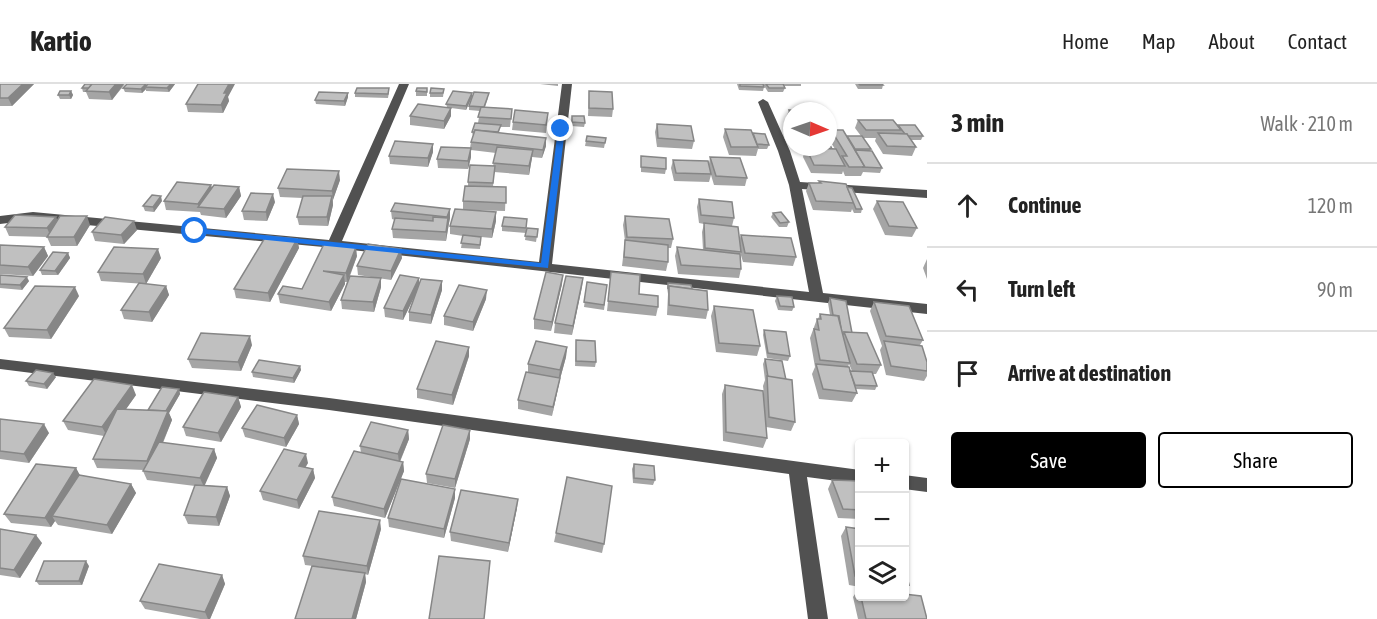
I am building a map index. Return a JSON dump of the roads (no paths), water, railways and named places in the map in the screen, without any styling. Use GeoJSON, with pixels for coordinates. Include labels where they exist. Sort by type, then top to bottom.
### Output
{"type":"FeatureCollection","features":[{"type":"Feature","properties":{"kind":"street"},"geometry":{"type":"LineString","coordinates":[[334,244],[405,84]]}},
{"type":"Feature","properties":{"kind":"street"},"geometry":{"type":"LineString","coordinates":[[544,266],[567,84]]}},
{"type":"Feature","properties":{"kind":"street"},"geometry":{"type":"LineString","coordinates":[[763,102],[784,151],[795,185],[817,298]]}},
{"type":"Feature","properties":{"kind":"street"},"geometry":{"type":"LineString","coordinates":[[795,185],[927,194]]}},
{"type":"Feature","properties":{"kind":"street"},"geometry":{"type":"LineString","coordinates":[[0,220],[33,216],[334,244],[927,309]]}},
{"type":"Feature","properties":{"kind":"street"},"geometry":{"type":"LineString","coordinates":[[0,364],[329,404],[855,476]]}},
{"type":"Feature","properties":{"kind":"street"},"geometry":{"type":"LineString","coordinates":[[797,470],[818,619]]}},
{"type":"Feature","properties":{"kind":"street"},"geometry":{"type":"LineString","coordinates":[[909,483],[927,485]]}}]}
